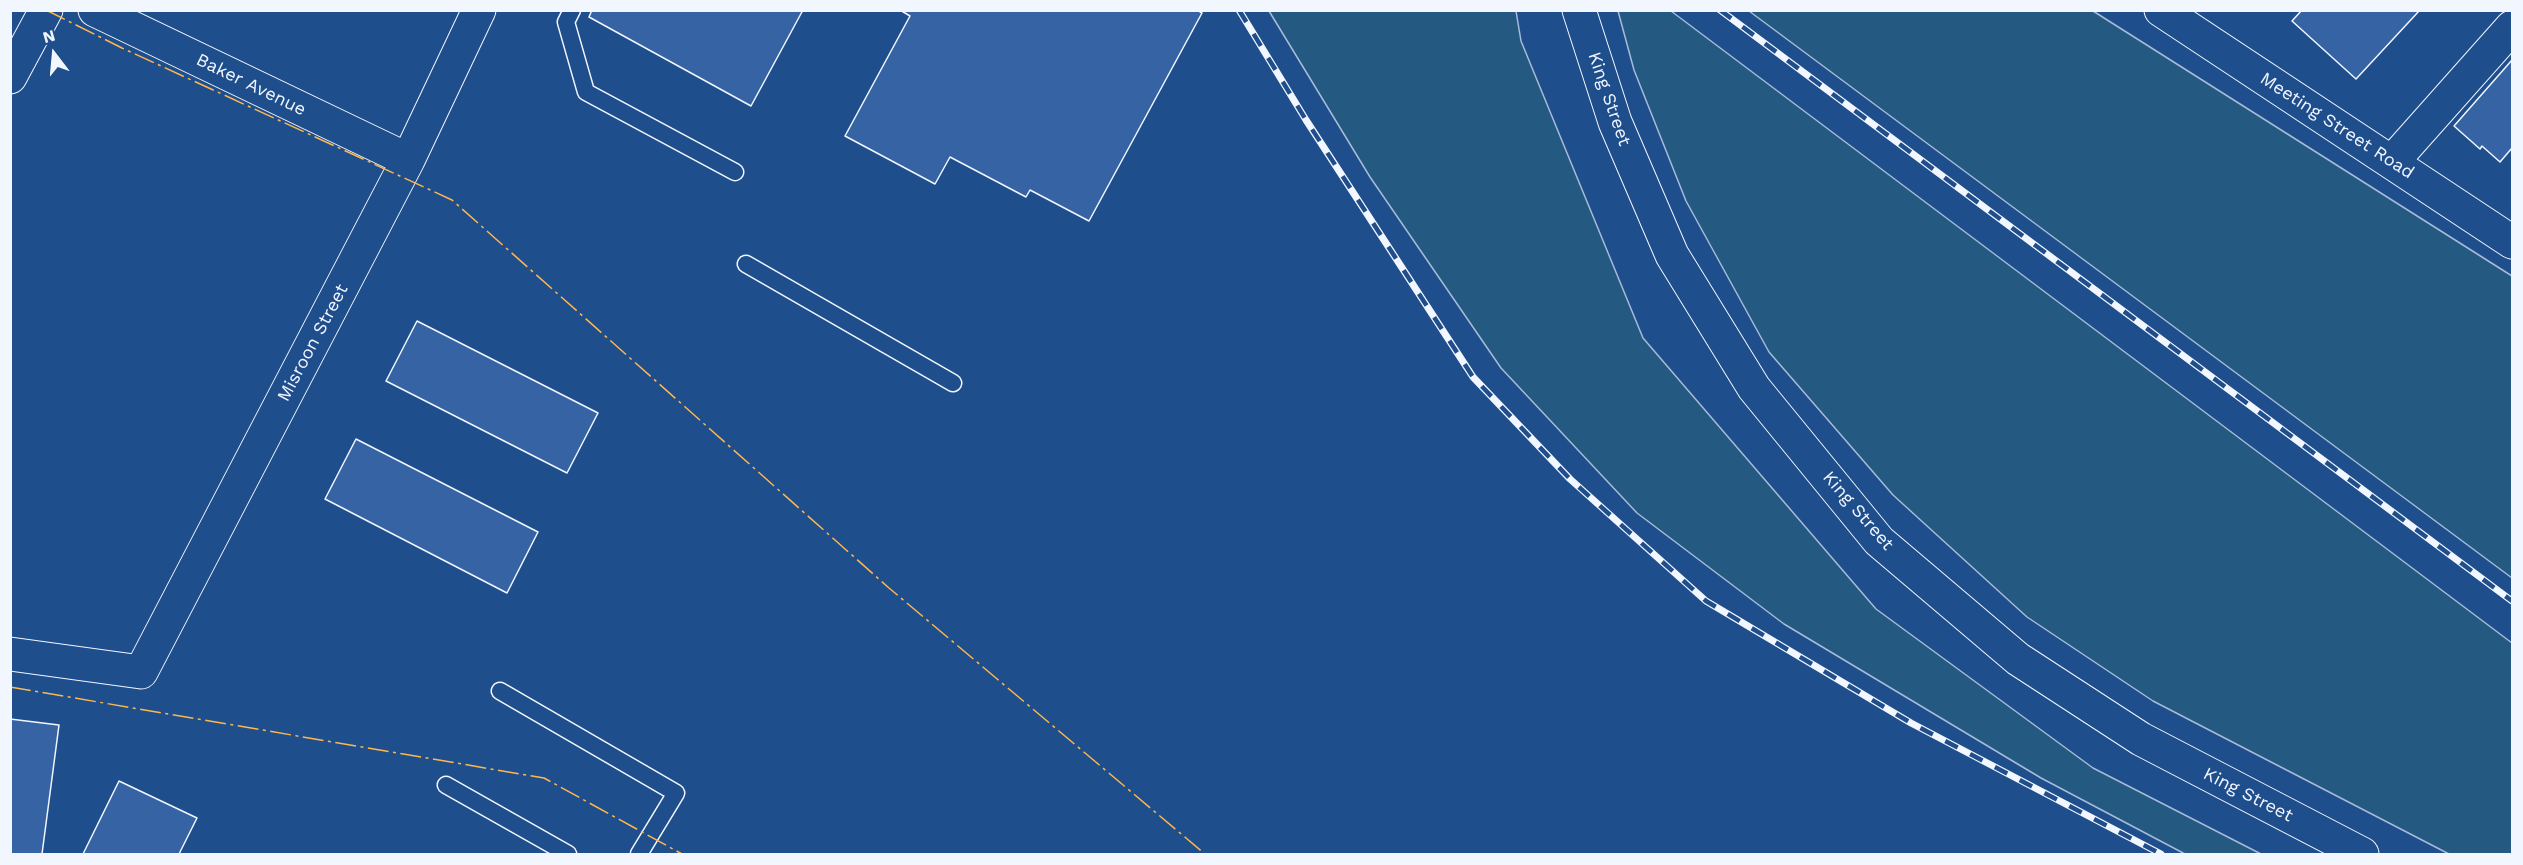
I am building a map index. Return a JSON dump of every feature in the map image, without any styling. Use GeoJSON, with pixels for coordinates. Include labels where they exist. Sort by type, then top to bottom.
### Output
{"type":"FeatureCollection","features":[{"type":"Feature","properties":{"kind":"street"},"geometry":{"type":"LineString","coordinates":[[10,77],[46,10]]}},
{"type":"Feature","properties":{"kind":"street","name":"Baker Avenue"},"geometry":{"type":"LineString","coordinates":[[95,10],[408,160]]}},
{"type":"Feature","properties":{"kind":"street","name":"Misroon Street"},"geometry":{"type":"LineString","coordinates":[[10,654],[141,672],[408,160],[479,10]]}},
{"type":"Feature","properties":{"kind":"street","name":"King Street"},"geometry":{"type":"LineString","coordinates":[[1580,10],[1615,122],[1672,255],[1754,388],[1880,541],[2018,659],[2141,739],[2362,855]]}},
{"type":"Feature","properties":{"kind":"street","name":"Meeting Street Road"},"geometry":{"type":"LineString","coordinates":[[2161,10],[2512,242]]}},
{"type":"Feature","properties":{"kind":"street"},"geometry":{"type":"LineString","coordinates":[[2392,162],[2512,27]]}},
{"type":"Feature","properties":{"kind":"lane"},"geometry":{"type":"LineString","coordinates":[[572,10],[566,22],[585,92],[735,172]]}},
{"type":"Feature","properties":{"kind":"lane"},"geometry":{"type":"LineString","coordinates":[[746,264],[952,382]]}},
{"type":"Feature","properties":{"kind":"lane"},"geometry":{"type":"LineString","coordinates":[[500,691],[676,793],[639,855]]}},
{"type":"Feature","properties":{"kind":"lane"},"geometry":{"type":"LineString","coordinates":[[446,785],[568,855]]}},
{"type":"Feature","properties":{"kind":"shaded area"},"geometry":{"type":"Polygon","coordinates":[[[1269,11],[1516,11],[1521,41],[1643,338],[1876,609],[2093,768],[2261,854],[2185,854],[2041,778],[1784,624],[1637,513],[1501,368],[1370,177],[1269,11]]]}},
{"type":"Feature","properties":{"kind":"shaded area"},"geometry":{"type":"Polygon","coordinates":[[[1618,11],[1671,11],[2512,643],[2512,854],[2449,854],[2153,701],[2027,617],[1893,495],[1769,352],[1686,201],[1634,70],[1618,11]]]}},
{"type":"Feature","properties":{"kind":"shaded area"},"geometry":{"type":"Polygon","coordinates":[[[1749,11],[2093,11],[2512,276],[2512,578],[1749,11]]]}},
{"type":"Feature","properties":{"kind":"building"},"geometry":{"type":"Polygon","coordinates":[[[592,10],[803,10],[751,106],[589,17],[592,10]]]}},
{"type":"Feature","properties":{"kind":"building"},"geometry":{"type":"Polygon","coordinates":[[[900,10],[1197,10],[1202,13],[1089,221],[1030,190],[1026,197],[950,157],[935,184],[845,136],[910,16],[900,10]]]}},
{"type":"Feature","properties":{"kind":"building"},"geometry":{"type":"Polygon","coordinates":[[[2302,10],[2420,10],[2356,79],[2292,21],[2302,10]]]}},
{"type":"Feature","properties":{"kind":"building"},"geometry":{"type":"Polygon","coordinates":[[[2512,60],[2512,148],[2500,162],[2482,146],[2480,149],[2454,126],[2512,60]]]}},
{"type":"Feature","properties":{"kind":"building"},"geometry":{"type":"Polygon","coordinates":[[[417,321],[598,413],[567,473],[386,381],[417,321]]]}},
{"type":"Feature","properties":{"kind":"building"},"geometry":{"type":"Polygon","coordinates":[[[356,439],[538,532],[507,593],[325,499],[356,439]]]}},
{"type":"Feature","properties":{"kind":"building"},"geometry":{"type":"Polygon","coordinates":[[[10,719],[59,725],[42,854],[10,854],[10,719]]]}},
{"type":"Feature","properties":{"kind":"building"},"geometry":{"type":"Polygon","coordinates":[[[119,781],[197,818],[179,854],[83,854],[119,781]]]}},
{"type":"Feature","properties":{"kind":"railway"},"geometry":{"type":"LineString","coordinates":[[1239,10],[1306,120],[1473,377],[1570,479],[1706,601],[1911,723],[2161,854]]}},
{"type":"Feature","properties":{"kind":"railway"},"geometry":{"type":"LineString","coordinates":[[1720,10],[2512,601]]}},
{"type":"Feature","properties":{"kind":"power"},"geometry":{"type":"LineString","coordinates":[[46,10],[122,48],[452,200],[889,588],[1205,854]]}},
{"type":"Feature","properties":{"kind":"power"},"geometry":{"type":"LineString","coordinates":[[10,687],[544,778],[682,854]]}}]}
